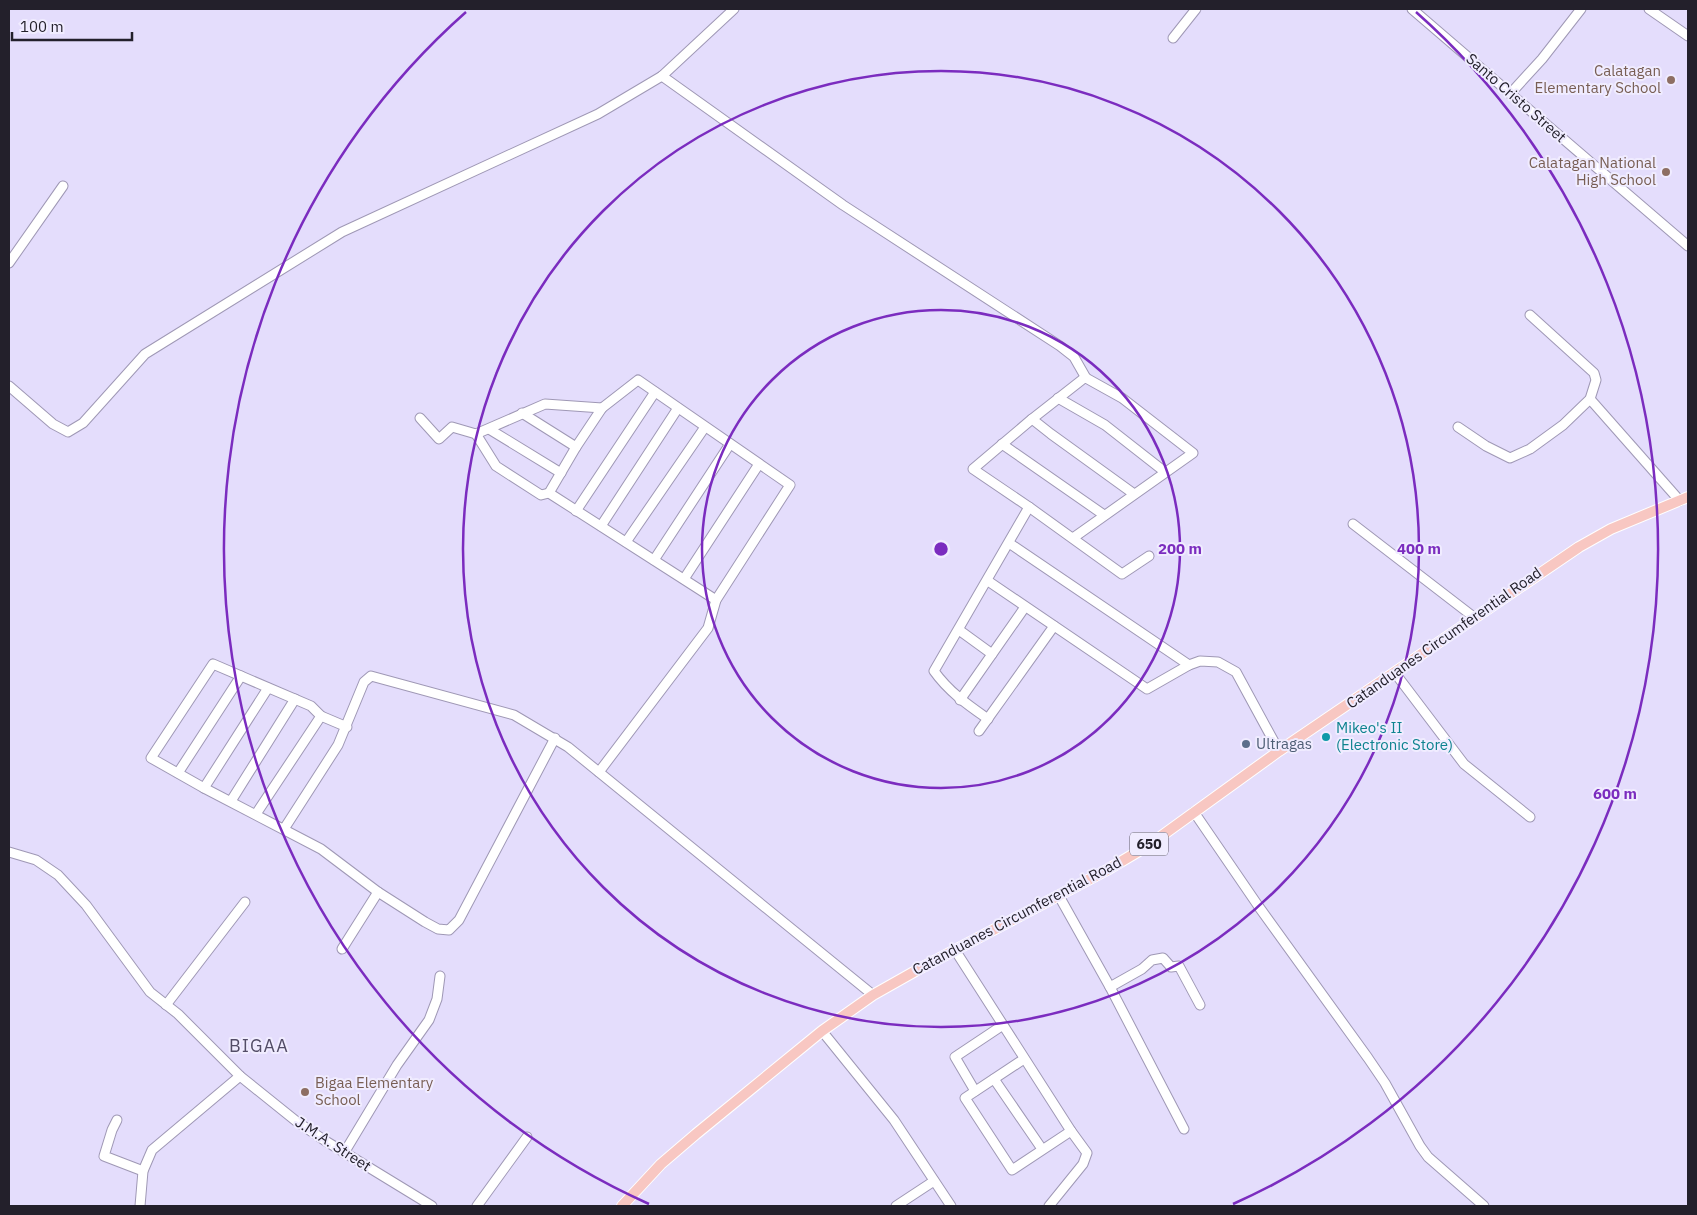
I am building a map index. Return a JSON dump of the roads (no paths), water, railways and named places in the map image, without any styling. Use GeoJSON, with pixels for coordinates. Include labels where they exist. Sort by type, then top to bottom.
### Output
{"type":"FeatureCollection","features":[{"type":"Feature","properties":{"kind":"main road","name":"Catanduanes Circumferential Road"},"geometry":{"type":"LineString","coordinates":[[622,1206],[660,1164],[822,1031],[873,995],[919,968],[1107,870],[1149,844],[1279,751],[1579,546],[1611,529],[1684,499]]}},
{"type":"Feature","properties":{"kind":"street"},"geometry":{"type":"LineString","coordinates":[[9,386],[52,424],[68,432],[83,423],[145,354],[342,232],[598,114],[662,76],[734,9]]}},
{"type":"Feature","properties":{"kind":"street"},"geometry":{"type":"LineString","coordinates":[[1173,38],[1196,9]]}},
{"type":"Feature","properties":{"kind":"street","name":"Santo Cristo Street"},"geometry":{"type":"LineString","coordinates":[[1412,9],[1688,246]]}},
{"type":"Feature","properties":{"kind":"street"},"geometry":{"type":"LineString","coordinates":[[1510,94],[1542,59],[1581,9]]}},
{"type":"Feature","properties":{"kind":"street"},"geometry":{"type":"LineString","coordinates":[[1649,9],[1688,36]]}},
{"type":"Feature","properties":{"kind":"street"},"geometry":{"type":"LineString","coordinates":[[662,76],[843,205],[1060,346],[1074,356],[1086,378],[1122,398],[1193,453],[1073,538]]}},
{"type":"Feature","properties":{"kind":"street"},"geometry":{"type":"LineString","coordinates":[[9,264],[63,186]]}},
{"type":"Feature","properties":{"kind":"street"},"geometry":{"type":"LineString","coordinates":[[1458,427],[1486,446],[1510,458],[1530,449],[1563,424],[1590,399],[1596,380],[1594,373],[1530,315]]}},
{"type":"Feature","properties":{"kind":"street"},"geometry":{"type":"LineString","coordinates":[[1086,378],[1082,379],[1058,398],[973,469],[1122,574],[1149,556]]}},
{"type":"Feature","properties":{"kind":"street"},"geometry":{"type":"LineString","coordinates":[[476,434],[490,453],[496,466],[541,495],[549,493],[602,408],[638,380],[790,485],[716,600],[708,628],[599,772]]}},
{"type":"Feature","properties":{"kind":"street"},"geometry":{"type":"LineString","coordinates":[[576,511],[655,392]]}},
{"type":"Feature","properties":{"kind":"street"},"geometry":{"type":"LineString","coordinates":[[1058,398],[1105,424],[1166,472]]}},
{"type":"Feature","properties":{"kind":"street"},"geometry":{"type":"LineString","coordinates":[[1590,399],[1684,499]]}},
{"type":"Feature","properties":{"kind":"street"},"geometry":{"type":"LineString","coordinates":[[420,418],[439,439],[452,427],[476,434],[545,404],[602,408]]}},
{"type":"Feature","properties":{"kind":"street"},"geometry":{"type":"LineString","coordinates":[[601,526],[678,408]]}},
{"type":"Feature","properties":{"kind":"street"},"geometry":{"type":"LineString","coordinates":[[522,413],[576,447]]}},
{"type":"Feature","properties":{"kind":"street"},"geometry":{"type":"LineString","coordinates":[[1032,419],[1134,494]]}},
{"type":"Feature","properties":{"kind":"street"},"geometry":{"type":"LineString","coordinates":[[626,542],[706,427]]}},
{"type":"Feature","properties":{"kind":"street"},"geometry":{"type":"LineString","coordinates":[[489,429],[561,473]]}},
{"type":"Feature","properties":{"kind":"street"},"geometry":{"type":"LineString","coordinates":[[654,560],[730,444]]}},
{"type":"Feature","properties":{"kind":"street"},"geometry":{"type":"LineString","coordinates":[[1002,444],[1104,515]]}},
{"type":"Feature","properties":{"kind":"street"},"geometry":{"type":"LineString","coordinates":[[684,579],[759,464]]}},
{"type":"Feature","properties":{"kind":"street"},"geometry":{"type":"LineString","coordinates":[[549,493],[716,600]]}},
{"type":"Feature","properties":{"kind":"street"},"geometry":{"type":"LineString","coordinates":[[988,719],[960,700],[944,685],[934,671],[988,581],[1029,507]]}},
{"type":"Feature","properties":{"kind":"street"},"geometry":{"type":"LineString","coordinates":[[1354,524],[1475,618]]}},
{"type":"Feature","properties":{"kind":"street"},"geometry":{"type":"LineString","coordinates":[[1009,543],[1189,665]]}},
{"type":"Feature","properties":{"kind":"street"},"geometry":{"type":"LineString","coordinates":[[988,581],[1147,689],[1189,665],[1200,661],[1218,662],[1236,672],[1279,751]]}},
{"type":"Feature","properties":{"kind":"street"},"geometry":{"type":"LineString","coordinates":[[960,700],[1025,607]]}},
{"type":"Feature","properties":{"kind":"street"},"geometry":{"type":"LineString","coordinates":[[979,731],[1054,626]]}},
{"type":"Feature","properties":{"kind":"street"},"geometry":{"type":"LineString","coordinates":[[959,630],[992,654]]}},
{"type":"Feature","properties":{"kind":"street"},"geometry":{"type":"LineString","coordinates":[[347,727],[321,716],[311,706],[213,664],[152,758],[204,788],[320,849],[378,892],[425,922],[438,929],[449,930],[459,920],[554,738]]}},
{"type":"Feature","properties":{"kind":"street"},"geometry":{"type":"LineString","coordinates":[[1395,673],[1464,764],[1530,817]]}},
{"type":"Feature","properties":{"kind":"street"},"geometry":{"type":"LineString","coordinates":[[178,773],[240,676]]}},
{"type":"Feature","properties":{"kind":"street"},"geometry":{"type":"LineString","coordinates":[[284,829],[338,746],[364,682],[371,676],[514,715],[568,747],[873,995]]}},
{"type":"Feature","properties":{"kind":"street"},"geometry":{"type":"LineString","coordinates":[[204,788],[268,688]]}},
{"type":"Feature","properties":{"kind":"street"},"geometry":{"type":"LineString","coordinates":[[231,801],[295,699]]}},
{"type":"Feature","properties":{"kind":"street"},"geometry":{"type":"LineString","coordinates":[[256,814],[321,716]]}},
{"type":"Feature","properties":{"kind":"street"},"geometry":{"type":"LineString","coordinates":[[1194,812],[1258,907],[1385,1083],[1428,1157],[1484,1206]]}},
{"type":"Feature","properties":{"kind":"street","name":"J.M.A. Street"},"geometry":{"type":"LineString","coordinates":[[9,852],[36,860],[58,875],[86,905],[150,992],[178,1014],[240,1076],[296,1121],[432,1206]]}},
{"type":"Feature","properties":{"kind":"street"},"geometry":{"type":"LineString","coordinates":[[342,949],[378,892]]}},
{"type":"Feature","properties":{"kind":"street"},"geometry":{"type":"LineString","coordinates":[[1059,896],[1110,986],[1184,1130]]}},
{"type":"Feature","properties":{"kind":"street"},"geometry":{"type":"LineString","coordinates":[[166,1005],[245,902]]}},
{"type":"Feature","properties":{"kind":"street"},"geometry":{"type":"LineString","coordinates":[[954,950],[1087,1153],[1083,1164],[1049,1206]]}},
{"type":"Feature","properties":{"kind":"street"},"geometry":{"type":"LineString","coordinates":[[1110,986],[1142,969],[1152,960],[1163,958],[1171,967],[1178,966],[1200,1005]]}},
{"type":"Feature","properties":{"kind":"street"},"geometry":{"type":"LineString","coordinates":[[344,1152],[397,1065],[429,1020],[437,999],[440,976]]}},
{"type":"Feature","properties":{"kind":"street"},"geometry":{"type":"LineString","coordinates":[[975,1091],[955,1057],[1003,1025]]}},
{"type":"Feature","properties":{"kind":"street"},"geometry":{"type":"LineString","coordinates":[[822,1031],[894,1120],[951,1206]]}},
{"type":"Feature","properties":{"kind":"street"},"geometry":{"type":"LineString","coordinates":[[1024,1059],[965,1098],[1012,1170],[1071,1131]]}},
{"type":"Feature","properties":{"kind":"street"},"geometry":{"type":"LineString","coordinates":[[140,1206],[143,1171],[152,1150],[240,1076]]}},
{"type":"Feature","properties":{"kind":"street"},"geometry":{"type":"LineString","coordinates":[[994,1079],[1042,1149]]}},
{"type":"Feature","properties":{"kind":"street"},"geometry":{"type":"LineString","coordinates":[[117,1120],[104,1156],[143,1171]]}},
{"type":"Feature","properties":{"kind":"street"},"geometry":{"type":"LineString","coordinates":[[477,1206],[527,1138]]}},
{"type":"Feature","properties":{"kind":"street"},"geometry":{"type":"LineString","coordinates":[[896,1206],[934,1181]]}},
{"type":"Feature","properties":{"kind":"place","name":"Calatagan Elementary School"},"geometry":{"type":"Point","coordinates":[1671,80]}},
{"type":"Feature","properties":{"kind":"place","name":"Calatagan National High School"},"geometry":{"type":"Point","coordinates":[1666,172]}},
{"type":"Feature","properties":{"kind":"place","name":"Mikeo's II (Electronic Store)"},"geometry":{"type":"Point","coordinates":[1326,737]}},
{"type":"Feature","properties":{"kind":"place","name":"Ultragas"},"geometry":{"type":"Point","coordinates":[1246,744]}},
{"type":"Feature","properties":{"kind":"place","name":"Bigaa Elementary School"},"geometry":{"type":"Point","coordinates":[305,1092]}},
{"type":"Feature","properties":{"kind":"district","name":"BIGAA"},"geometry":{"type":"Point","coordinates":[259,1046]}}]}
